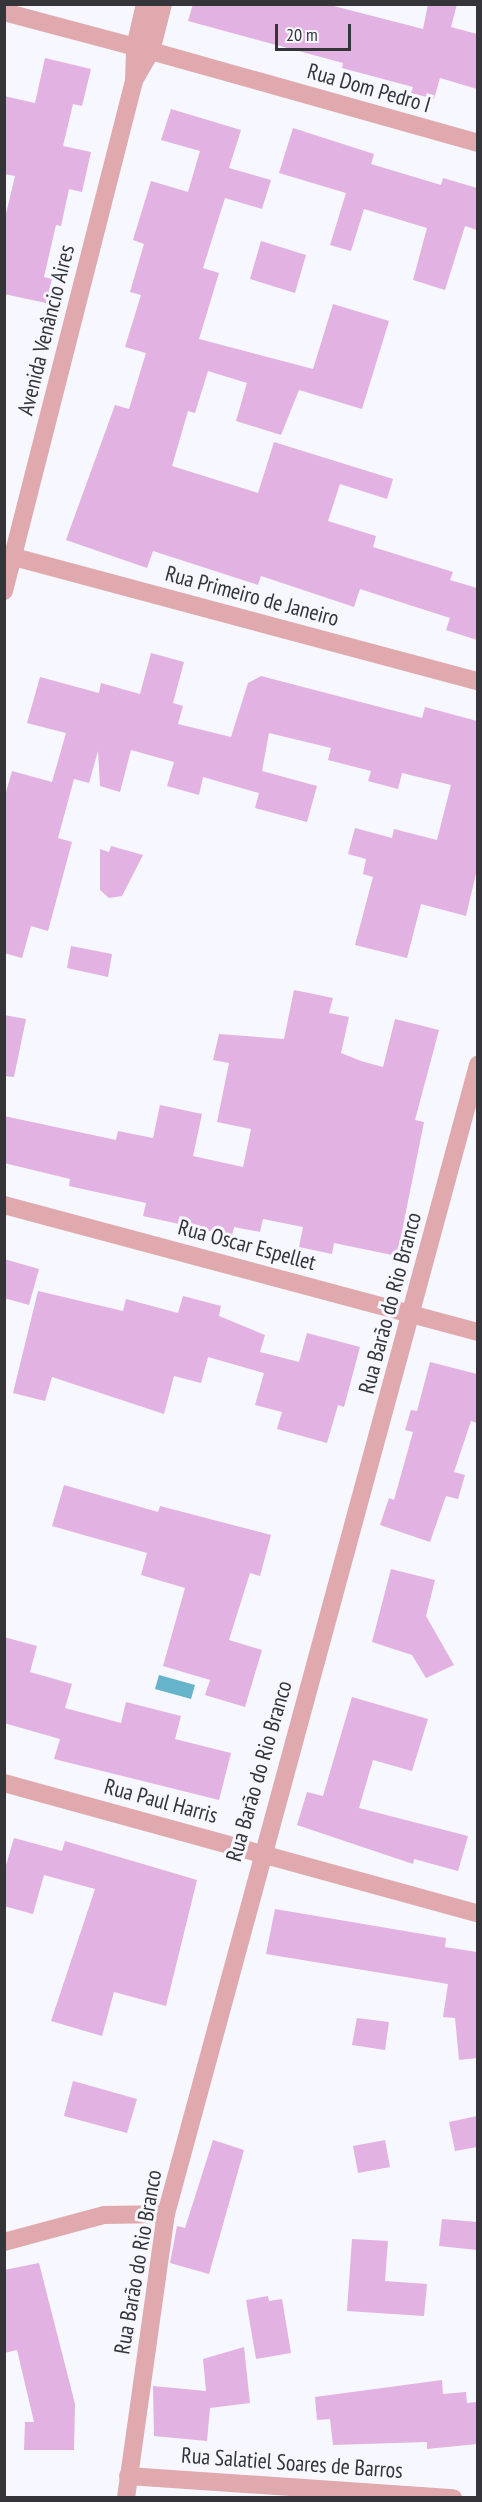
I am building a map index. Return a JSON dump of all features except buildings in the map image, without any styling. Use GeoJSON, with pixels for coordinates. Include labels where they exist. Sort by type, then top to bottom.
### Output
{"type":"FeatureCollection","features":[{"type":"Feature","properties":{"kind":"street"},"geometry":{"type":"LineString","coordinates":[[143,49],[145,4]]}},
{"type":"Feature","properties":{"kind":"street"},"geometry":{"type":"LineString","coordinates":[[143,49],[163,4]]}},
{"type":"Feature","properties":{"kind":"street","name":"Rua Dom Pedro I"},"geometry":{"type":"LineString","coordinates":[[4,12],[477,143]]}},
{"type":"Feature","properties":{"kind":"street","name":"Avenida Venâncio Aires"},"geometry":{"type":"LineString","coordinates":[[4,591],[143,49]]}},
{"type":"Feature","properties":{"kind":"street","name":"Rua Primeiro de Janeiro"},"geometry":{"type":"LineString","coordinates":[[14,557],[477,681]]}},
{"type":"Feature","properties":{"kind":"street","name":"Rua Barão do Rio Branco"},"geometry":{"type":"LineString","coordinates":[[126,2498],[166,2214],[260,1853],[413,1315],[477,1065]]}},
{"type":"Feature","properties":{"kind":"street","name":"Rua Oscar Espellet"},"geometry":{"type":"LineString","coordinates":[[4,1205],[477,1332]]}},
{"type":"Feature","properties":{"kind":"street","name":"Rua Paul Harris"},"geometry":{"type":"LineString","coordinates":[[4,1784],[477,1914]]}},
{"type":"Feature","properties":{"kind":"street"},"geometry":{"type":"LineString","coordinates":[[4,2242],[104,2214],[166,2214]]}},
{"type":"Feature","properties":{"kind":"street","name":"Rua Salatiel Soares de Barros"},"geometry":{"type":"LineString","coordinates":[[128,2475],[453,2498]]}},
{"type":"Feature","properties":{"kind":"water"},"geometry":{"type":"Polygon","coordinates":[[[159,1675],[195,1685],[191,1699],[155,1689],[159,1675]]]}}]}
